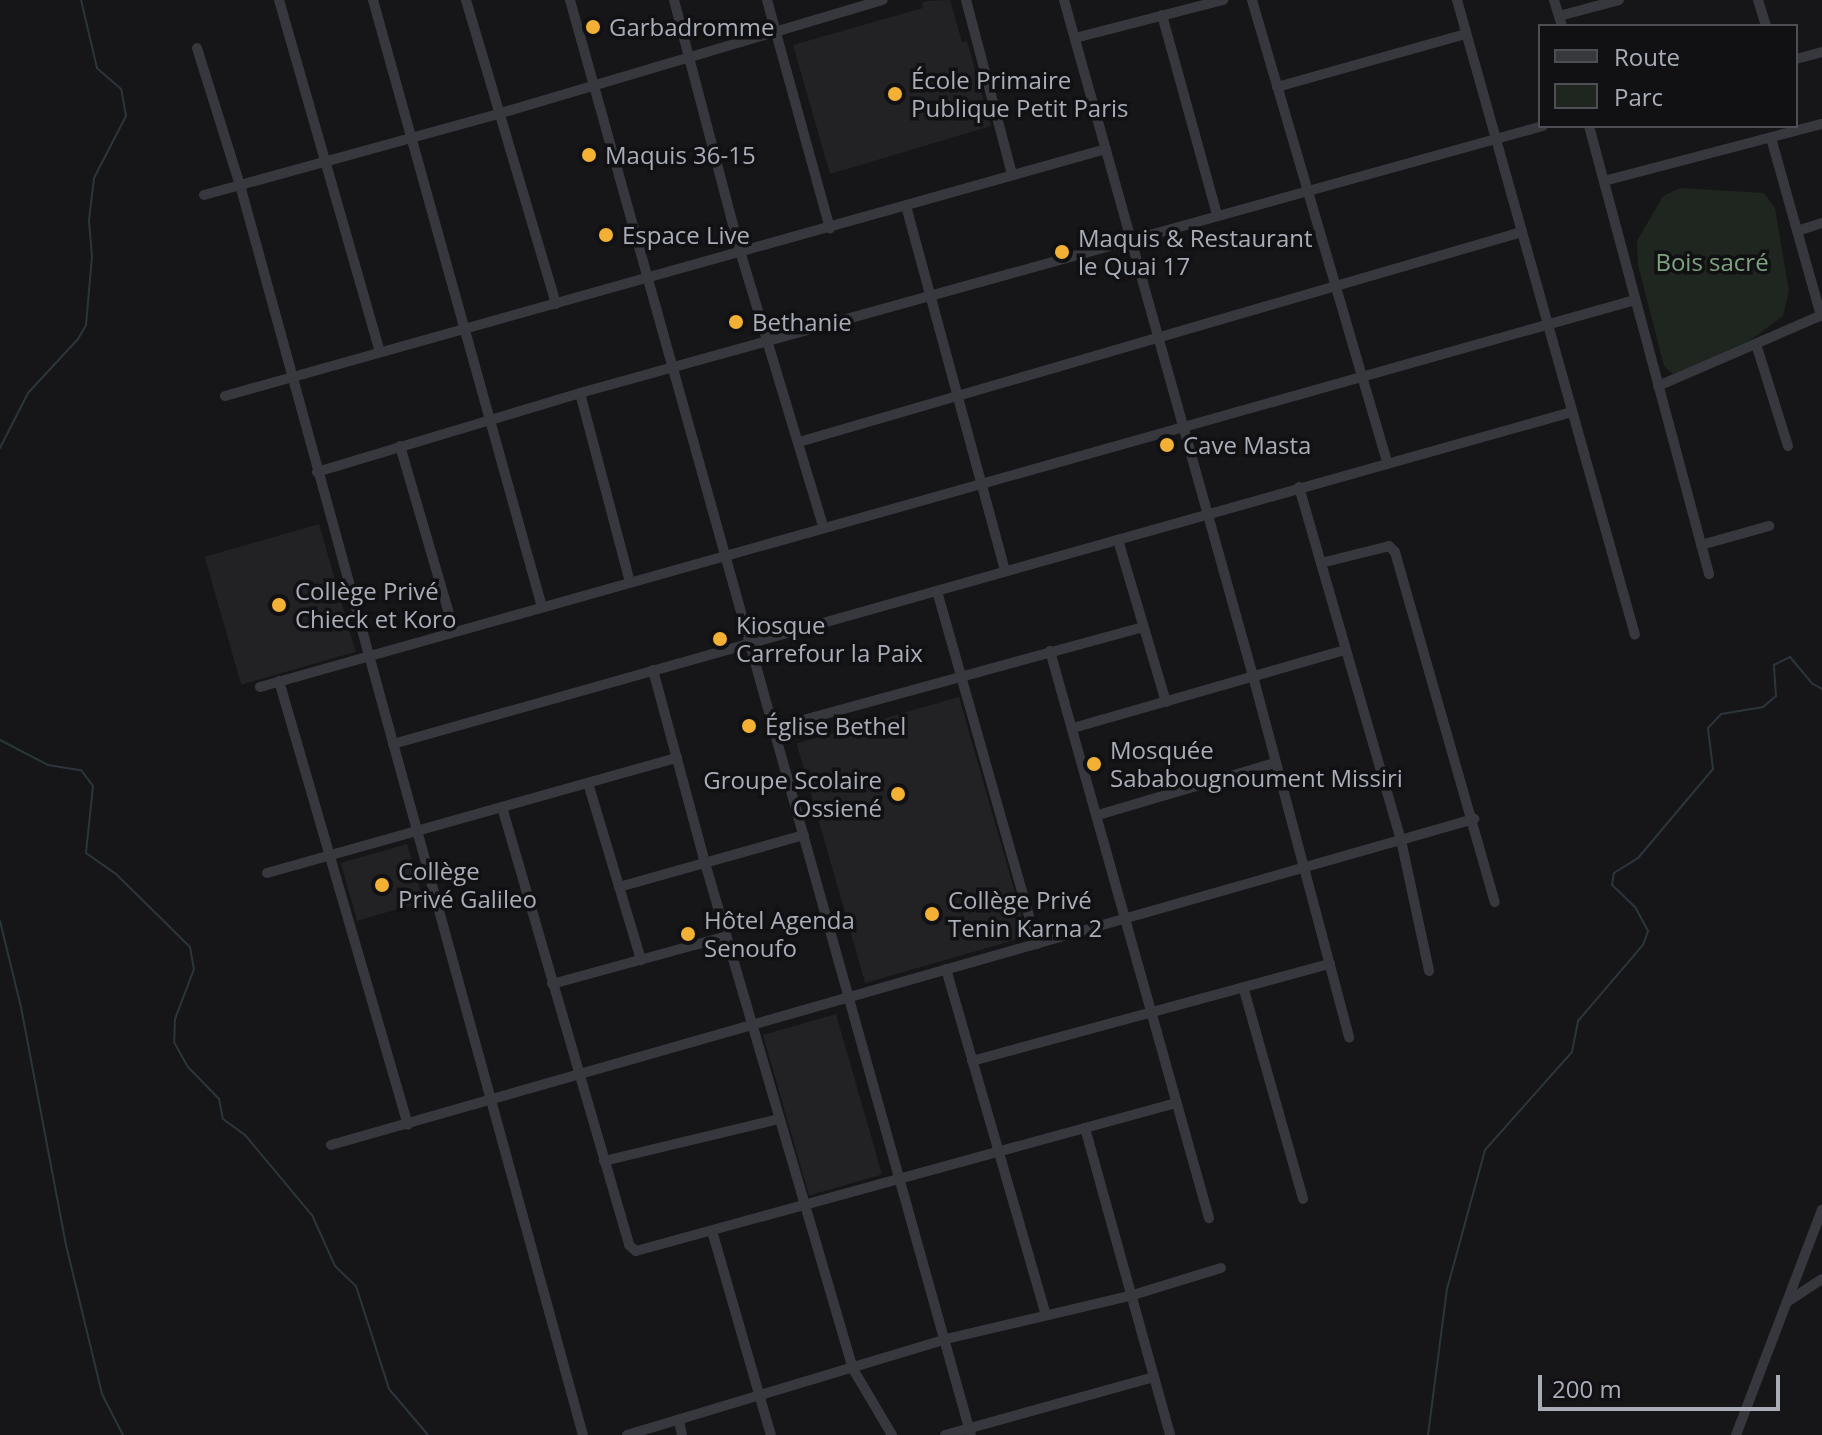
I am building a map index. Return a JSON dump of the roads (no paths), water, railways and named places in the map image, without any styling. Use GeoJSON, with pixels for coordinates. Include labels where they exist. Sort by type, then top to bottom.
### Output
{"type":"FeatureCollection","features":[{"type":"Feature","properties":{"kind":"street"},"geometry":{"type":"LineString","coordinates":[[279,0],[380,352]]}},
{"type":"Feature","properties":{"kind":"street"},"geometry":{"type":"LineString","coordinates":[[373,0],[542,607]]}},
{"type":"Feature","properties":{"kind":"street"},"geometry":{"type":"LineString","coordinates":[[466,0],[556,304]]}},
{"type":"Feature","properties":{"kind":"street"},"geometry":{"type":"LineString","coordinates":[[570,0],[970,1432]]}},
{"type":"Feature","properties":{"kind":"street"},"geometry":{"type":"LineString","coordinates":[[674,0],[740,251],[823,526]]}},
{"type":"Feature","properties":{"kind":"street"},"geometry":{"type":"LineString","coordinates":[[767,0],[830,228]]}},
{"type":"Feature","properties":{"kind":"street"},"geometry":{"type":"LineString","coordinates":[[204,195],[501,113],[776,32],[858,3],[883,0]]}},
{"type":"Feature","properties":{"kind":"street"},"geometry":{"type":"LineString","coordinates":[[966,0],[1012,174]]}},
{"type":"Feature","properties":{"kind":"street"},"geometry":{"type":"LineString","coordinates":[[1064,0],[1253,676],[1349,1037]]}},
{"type":"Feature","properties":{"kind":"street"},"geometry":{"type":"LineString","coordinates":[[1075,38],[1223,0]]}},
{"type":"Feature","properties":{"kind":"street"},"geometry":{"type":"LineString","coordinates":[[1252,0],[1387,463]]}},
{"type":"Feature","properties":{"kind":"street"},"geometry":{"type":"LineString","coordinates":[[1457,0],[1635,635]]}},
{"type":"Feature","properties":{"kind":"street"},"geometry":{"type":"LineString","coordinates":[[1554,0],[1560,21],[1619,0]]}},
{"type":"Feature","properties":{"kind":"street"},"geometry":{"type":"LineString","coordinates":[[1758,0],[1765,24]]}},
{"type":"Feature","properties":{"kind":"street"},"geometry":{"type":"LineString","coordinates":[[1162,15],[1217,215]]}},
{"type":"Feature","properties":{"kind":"street"},"geometry":{"type":"LineString","coordinates":[[1277,87],[1466,34]]}},
{"type":"Feature","properties":{"kind":"street"},"geometry":{"type":"LineString","coordinates":[[197,48],[240,185],[290,378],[493,1099],[583,1435]]}},
{"type":"Feature","properties":{"kind":"street"},"geometry":{"type":"LineString","coordinates":[[1798,58],[1822,52]]}},
{"type":"Feature","properties":{"kind":"street"},"geometry":{"type":"LineString","coordinates":[[1604,181],[1822,124]]}},
{"type":"Feature","properties":{"kind":"street"},"geometry":{"type":"LineString","coordinates":[[317,472],[580,393],[674,370],[1131,239],[1538,127]]}},
{"type":"Feature","properties":{"kind":"street"},"geometry":{"type":"LineString","coordinates":[[1590,128],[1709,574]]}},
{"type":"Feature","properties":{"kind":"street"},"geometry":{"type":"LineString","coordinates":[[1658,386],[1821,315],[1771,138]]}},
{"type":"Feature","properties":{"kind":"street"},"geometry":{"type":"LineString","coordinates":[[225,396],[1106,149]]}},
{"type":"Feature","properties":{"kind":"street"},"geometry":{"type":"LineString","coordinates":[[906,206],[1005,571]]}},
{"type":"Feature","properties":{"kind":"street"},"geometry":{"type":"LineString","coordinates":[[1797,231],[1822,223]]}},
{"type":"Feature","properties":{"kind":"street"},"geometry":{"type":"LineString","coordinates":[[799,442],[1522,232]]}},
{"type":"Feature","properties":{"kind":"street"},"geometry":{"type":"LineString","coordinates":[[260,687],[367,654],[1635,300]]}},
{"type":"Feature","properties":{"kind":"street"},"geometry":{"type":"LineString","coordinates":[[1756,344],[1788,446]]}},
{"type":"Feature","properties":{"kind":"street"},"geometry":{"type":"LineString","coordinates":[[580,393],[630,582]]}},
{"type":"Feature","properties":{"kind":"street"},"geometry":{"type":"LineString","coordinates":[[393,744],[1572,412]]}},
{"type":"Feature","properties":{"kind":"street"},"geometry":{"type":"LineString","coordinates":[[400,446],[454,631]]}},
{"type":"Feature","properties":{"kind":"street"},"geometry":{"type":"LineString","coordinates":[[1299,487],[1401,840],[1429,971]]}},
{"type":"Feature","properties":{"kind":"street"},"geometry":{"type":"LineString","coordinates":[[1701,545],[1769,526]]}},
{"type":"Feature","properties":{"kind":"street"},"geometry":{"type":"LineString","coordinates":[[1118,540],[1166,702]]}},
{"type":"Feature","properties":{"kind":"street"},"geometry":{"type":"LineString","coordinates":[[1321,563],[1393,548],[1474,819],[1495,902]]}},
{"type":"Feature","properties":{"kind":"street"},"geometry":{"type":"LineString","coordinates":[[937,591],[1037,944]]}},
{"type":"Feature","properties":{"kind":"street"},"geometry":{"type":"LineString","coordinates":[[774,728],[1142,627]]}},
{"type":"Feature","properties":{"kind":"street"},"geometry":{"type":"LineString","coordinates":[[1073,728],[1345,650]]}},
{"type":"Feature","properties":{"kind":"street"},"geometry":{"type":"LineString","coordinates":[[1050,651],[1128,920],[1209,1218]]}},
{"type":"Feature","properties":{"kind":"street"},"geometry":{"type":"LineString","coordinates":[[653,670],[705,863],[853,1369],[892,1435]]}},
{"type":"Feature","properties":{"kind":"street"},"geometry":{"type":"LineString","coordinates":[[279,681],[408,1125]]}},
{"type":"Feature","properties":{"kind":"street"},"geometry":{"type":"LineString","coordinates":[[267,873],[677,758]]}},
{"type":"Feature","properties":{"kind":"street"},"geometry":{"type":"LineString","coordinates":[[1098,815],[1275,763]]}},
{"type":"Feature","properties":{"kind":"street"},"geometry":{"type":"LineString","coordinates":[[588,783],[641,960]]}},
{"type":"Feature","properties":{"kind":"street"},"geometry":{"type":"LineString","coordinates":[[502,807],[629,1245],[636,1251],[807,1205],[900,1176],[1176,1103]]}},
{"type":"Feature","properties":{"kind":"street"},"geometry":{"type":"LineString","coordinates":[[331,1145],[1474,819]]}},
{"type":"Feature","properties":{"kind":"street"},"geometry":{"type":"LineString","coordinates":[[619,887],[804,835]]}},
{"type":"Feature","properties":{"kind":"street"},"geometry":{"type":"LineString","coordinates":[[552,984],[727,936]]}},
{"type":"Feature","properties":{"kind":"street"},"geometry":{"type":"LineString","coordinates":[[972,1061],[1244,990],[1330,964]]}},
{"type":"Feature","properties":{"kind":"street"},"geometry":{"type":"LineString","coordinates":[[946,969],[1046,1315]]}},
{"type":"Feature","properties":{"kind":"street"},"geometry":{"type":"LineString","coordinates":[[1244,990],[1303,1199]]}},
{"type":"Feature","properties":{"kind":"street"},"geometry":{"type":"LineString","coordinates":[[604,1161],[779,1119]]}},
{"type":"Feature","properties":{"kind":"street"},"geometry":{"type":"LineString","coordinates":[[1085,1128],[1170,1435]]}},
{"type":"Feature","properties":{"kind":"street"},"geometry":{"type":"LineString","coordinates":[[1736,1435],[1822,1210]]}},
{"type":"Feature","properties":{"kind":"street"},"geometry":{"type":"LineString","coordinates":[[712,1231],[771,1435]]}},
{"type":"Feature","properties":{"kind":"street"},"geometry":{"type":"LineString","coordinates":[[627,1435],[946,1339],[1133,1295],[1221,1268]]}},
{"type":"Feature","properties":{"kind":"street"},"geometry":{"type":"LineString","coordinates":[[1787,1302],[1822,1279]]}},
{"type":"Feature","properties":{"kind":"street"},"geometry":{"type":"LineString","coordinates":[[945,1435],[970,1432],[1154,1377]]}},
{"type":"Feature","properties":{"kind":"street"},"geometry":{"type":"LineString","coordinates":[[679,1421],[682,1435]]}},
{"type":"Feature","properties":{"kind":"waterway"},"geometry":{"type":"LineString","coordinates":[[0,448],[28,393],[78,339],[86,325],[92,256],[89,220],[94,178],[126,116],[121,89],[97,68],[81,0]]}},
{"type":"Feature","properties":{"kind":"waterway"},"geometry":{"type":"LineString","coordinates":[[1428,1435],[1447,1289],[1485,1150],[1572,1052],[1578,1021],[1643,945],[1648,931],[1635,907],[1612,885],[1614,873],[1638,858],[1713,769],[1708,728],[1721,714],[1763,707],[1776,696],[1774,665],[1790,657],[1813,684],[1822,689]]}},
{"type":"Feature","properties":{"kind":"waterway"},"geometry":{"type":"LineString","coordinates":[[0,740],[48,765],[81,770],[93,786],[86,853],[115,873],[190,947],[194,969],[175,1019],[174,1042],[188,1067],[219,1099],[223,1119],[245,1135],[312,1215],[335,1266],[356,1286],[389,1389],[428,1435]]}},
{"type":"Feature","properties":{"kind":"waterway"},"geometry":{"type":"LineString","coordinates":[[0,921],[21,1007],[66,1245],[102,1394],[123,1435]]}},
{"type":"Feature","properties":{"kind":"place","name":"Garbadromme"},"geometry":{"type":"Point","coordinates":[593,27]}},
{"type":"Feature","properties":{"kind":"place","name":"École Primaire Publique Petit Paris"},"geometry":{"type":"Point","coordinates":[895,94]}},
{"type":"Feature","properties":{"kind":"place","name":"Maquis 36-15"},"geometry":{"type":"Point","coordinates":[589,155]}},
{"type":"Feature","properties":{"kind":"place","name":"Espace Live"},"geometry":{"type":"Point","coordinates":[606,235]}},
{"type":"Feature","properties":{"kind":"place","name":"Maquis & Restaurant le Quai 17"},"geometry":{"type":"Point","coordinates":[1062,252]}},
{"type":"Feature","properties":{"kind":"place","name":"Bethanie"},"geometry":{"type":"Point","coordinates":[736,322]}},
{"type":"Feature","properties":{"kind":"place","name":"Cave Masta"},"geometry":{"type":"Point","coordinates":[1167,445]}},
{"type":"Feature","properties":{"kind":"place","name":"Collège Privé Chieck et Koro"},"geometry":{"type":"Point","coordinates":[279,605]}},
{"type":"Feature","properties":{"kind":"place","name":"Kiosque Carrefour la Paix"},"geometry":{"type":"Point","coordinates":[720,639]}},
{"type":"Feature","properties":{"kind":"place","name":"Église Bethel"},"geometry":{"type":"Point","coordinates":[749,726]}},
{"type":"Feature","properties":{"kind":"place","name":"Mosquée Sababougnoument Missiri"},"geometry":{"type":"Point","coordinates":[1094,764]}},
{"type":"Feature","properties":{"kind":"place","name":"Groupe Scolaire Ossiené"},"geometry":{"type":"Point","coordinates":[898,794]}},
{"type":"Feature","properties":{"kind":"place","name":"Collège Privé Galileo"},"geometry":{"type":"Point","coordinates":[382,885]}},
{"type":"Feature","properties":{"kind":"place","name":"Collège Privé Tenin Karna 2"},"geometry":{"type":"Point","coordinates":[932,914]}},
{"type":"Feature","properties":{"kind":"place","name":"Hôtel Agenda Senoufo"},"geometry":{"type":"Point","coordinates":[688,934]}},
{"type":"Feature","properties":{"kind":"park label","name":"Bois sacré"},"geometry":{"type":"Point","coordinates":[1712,262]}}]}
